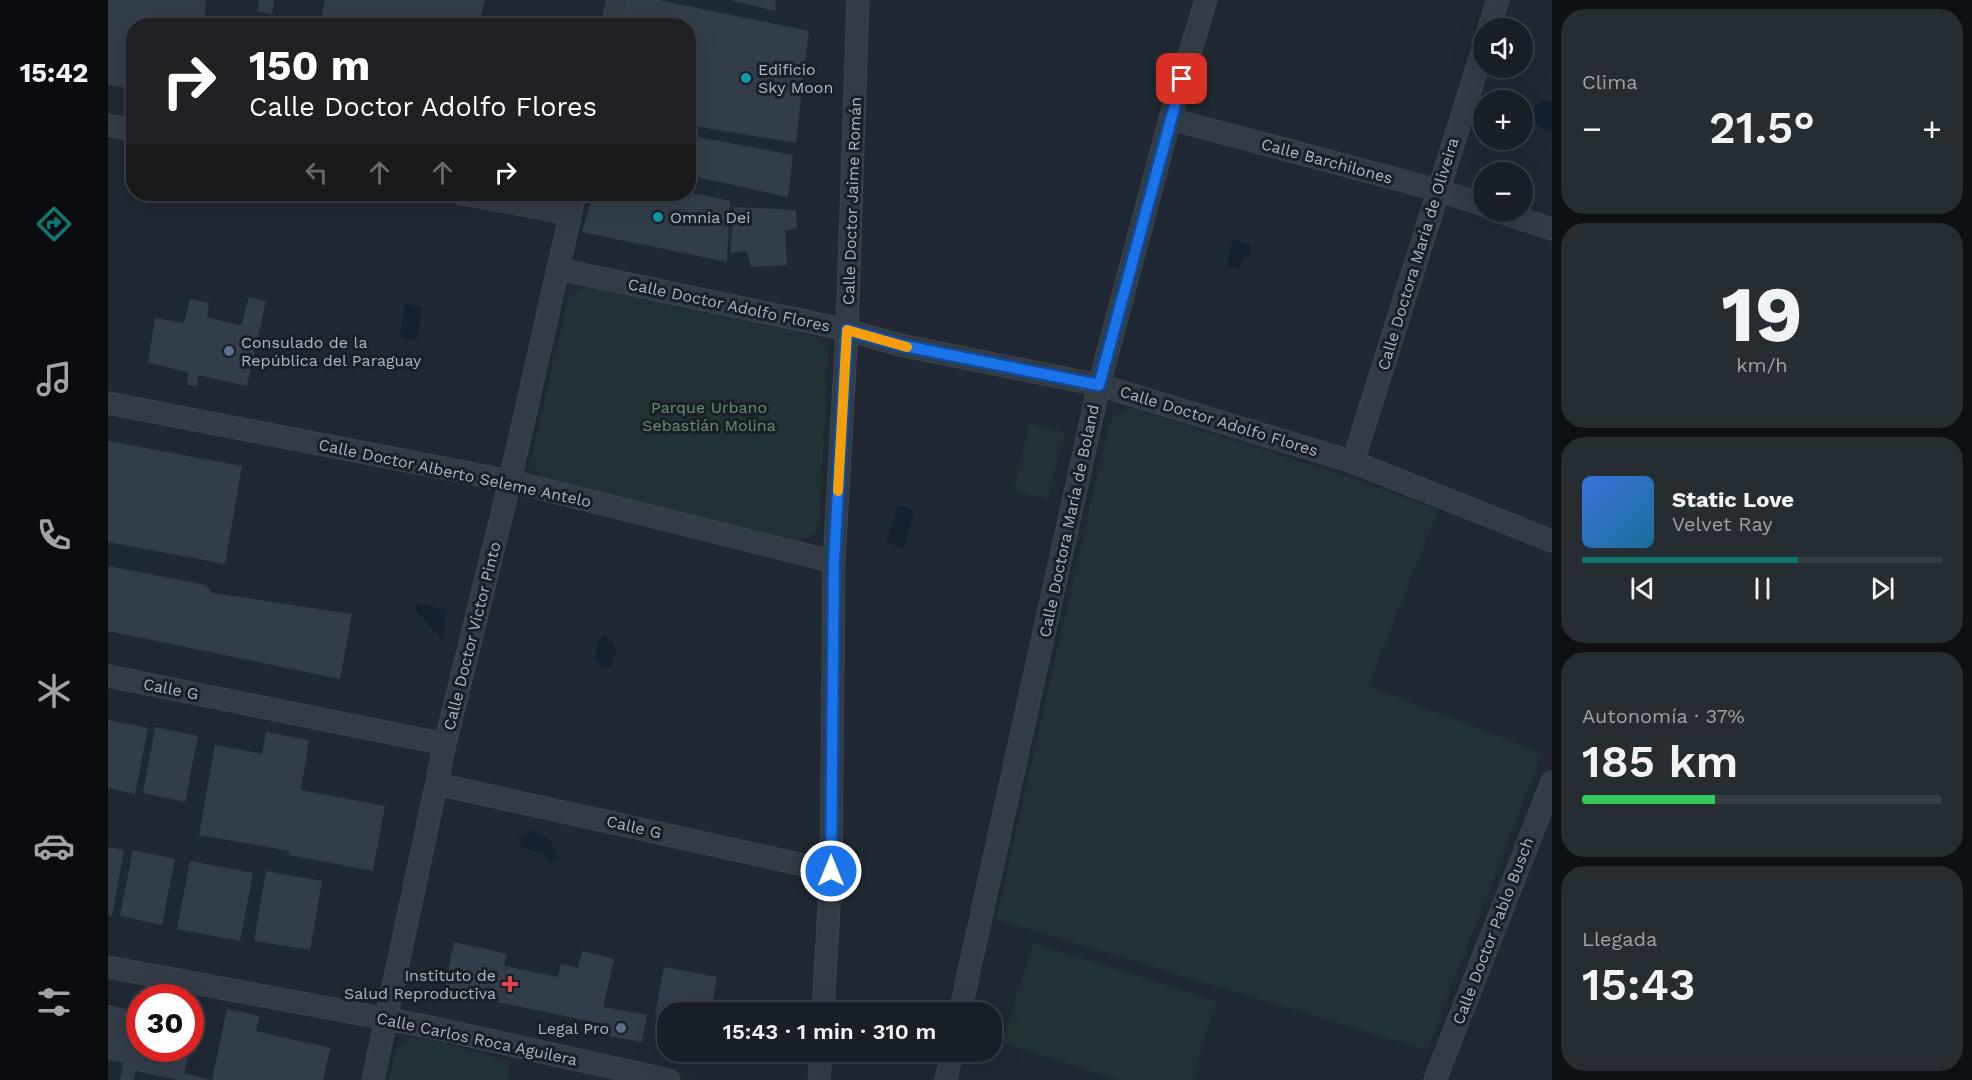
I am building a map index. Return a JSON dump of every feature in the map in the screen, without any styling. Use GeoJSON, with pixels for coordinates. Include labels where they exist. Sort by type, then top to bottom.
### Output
{"type":"FeatureCollection","features":[{"type":"Feature","properties":{"kind":"street"},"geometry":{"type":"LineString","coordinates":[[614,18],[618,0]]}},
{"type":"Feature","properties":{"kind":"street","name":"Calle Doctor Jaime Román"},"geometry":{"type":"LineString","coordinates":[[824,1002],[831,871],[834,562],[847,330],[858,0]]}},
{"type":"Feature","properties":{"kind":"street","name":"Calle Doctora María de Boland"},"geometry":{"type":"LineString","coordinates":[[962,1002],[1099,385],[1170,119],[1206,0]]}},
{"type":"Feature","properties":{"kind":"street"},"geometry":{"type":"LineString","coordinates":[[1492,18],[1498,0]]}},
{"type":"Feature","properties":{"kind":"street","name":"Calle Doctora María de Oliveira"},"geometry":{"type":"LineString","coordinates":[[1353,462],[1474,78]]}},
{"type":"Feature","properties":{"kind":"street","name":"Calle Barchilones"},"geometry":{"type":"LineString","coordinates":[[1170,119],[1438,190],[1473,201]]}},
{"type":"Feature","properties":{"kind":"street"},"geometry":{"type":"LineString","coordinates":[[108,125],[126,128]]}},
{"type":"Feature","properties":{"kind":"street"},"geometry":{"type":"LineString","coordinates":[[500,201],[570,214]]}},
{"type":"Feature","properties":{"kind":"street","name":"Calle Doctor Víctor Pinto"},"geometry":{"type":"LineString","coordinates":[[373,1080],[445,744],[510,481],[573,201]]}},
{"type":"Feature","properties":{"kind":"street"},"geometry":{"type":"LineString","coordinates":[[1531,222],[1552,229]]}},
{"type":"Feature","properties":{"kind":"street","name":"Calle Doctor Adolfo Flores"},"geometry":{"type":"LineString","coordinates":[[558,269],[847,330],[900,345],[1099,385],[1353,462],[1552,541]]}},
{"type":"Feature","properties":{"kind":"street","name":"Calle Doctor Alberto Seleme Antelo"},"geometry":{"type":"LineString","coordinates":[[108,403],[510,481],[834,562]]}},
{"type":"Feature","properties":{"kind":"street","name":"Calle G"},"geometry":{"type":"LineString","coordinates":[[108,676],[445,744]]}},
{"type":"Feature","properties":{"kind":"street","name":"Calle Doctor Pablo Busch"},"geometry":{"type":"LineString","coordinates":[[1435,1080],[1552,783]]}},
{"type":"Feature","properties":{"kind":"street","name":"Calle G"},"geometry":{"type":"LineString","coordinates":[[437,784],[831,871]]}},
{"type":"Feature","properties":{"kind":"street","name":"Calle Carlos Roca Aguilera"},"geometry":{"type":"LineString","coordinates":[[108,967],[386,1019],[669,1080]]}},
{"type":"Feature","properties":{"kind":"street"},"geometry":{"type":"LineString","coordinates":[[819,1080],[820,1062]]}},
{"type":"Feature","properties":{"kind":"street"},"geometry":{"type":"LineString","coordinates":[[945,1080],[950,1062]]}},
{"type":"Feature","properties":{"kind":"green space","name":"Parque Urbano Sebastián Molina"},"geometry":{"type":"Polygon","coordinates":[[[587,287],[814,336],[822,340],[828,353],[819,527],[810,537],[797,541],[546,481],[530,462],[568,300],[578,290],[587,287]]]}},
{"type":"Feature","properties":{"kind":"green space"},"geometry":{"type":"Polygon","coordinates":[[[1132,408],[1349,477],[1438,510],[1368,686],[1542,753],[1427,1050],[996,919],[1109,424],[1118,414],[1132,408]]]}},
{"type":"Feature","properties":{"kind":"green space"},"geometry":{"type":"Polygon","coordinates":[[[1029,424],[1064,432],[1048,499],[1014,491],[1029,424]]]}},
{"type":"Feature","properties":{"kind":"green space"},"geometry":{"type":"Polygon","coordinates":[[[1033,943],[1216,1001],[1192,1080],[1121,1080],[1002,1043],[1033,943]]]}},
{"type":"Feature","properties":{"kind":"green space"},"geometry":{"type":"Polygon","coordinates":[[[414,1035],[511,1062],[507,1080],[389,1080],[398,1048],[414,1035]]]}},
{"type":"Feature","properties":{"kind":"water"},"geometry":{"type":"Polygon","coordinates":[[[1541,100],[1552,103],[1552,130],[1540,126],[1533,119],[1536,105],[1541,100]]]}},
{"type":"Feature","properties":{"kind":"water"},"geometry":{"type":"Polygon","coordinates":[[[1233,240],[1247,243],[1252,247],[1250,256],[1244,257],[1239,270],[1226,266],[1233,240]]]}},
{"type":"Feature","properties":{"kind":"water"},"geometry":{"type":"Polygon","coordinates":[[[405,304],[422,307],[417,340],[400,337],[405,304]]]}},
{"type":"Feature","properties":{"kind":"water"},"geometry":{"type":"Polygon","coordinates":[[[898,506],[907,506],[914,513],[904,548],[886,542],[898,506]]]}},
{"type":"Feature","properties":{"kind":"water"},"geometry":{"type":"Polygon","coordinates":[[[416,603],[447,610],[443,640],[416,611],[416,603]]]}},
{"type":"Feature","properties":{"kind":"water"},"geometry":{"type":"Polygon","coordinates":[[[604,636],[615,646],[615,658],[610,667],[604,667],[595,659],[597,643],[604,636]]]}},
{"type":"Feature","properties":{"kind":"water"},"geometry":{"type":"Polygon","coordinates":[[[531,830],[541,834],[552,844],[558,858],[550,864],[542,853],[522,847],[519,838],[531,830]]]}},
{"type":"Feature","properties":{"kind":"building"},"geometry":{"type":"Polygon","coordinates":[[[108,0],[206,0],[205,18],[126,18],[126,88],[108,85],[108,0]]]}},
{"type":"Feature","properties":{"kind":"building"},"geometry":{"type":"Polygon","coordinates":[[[259,0],[274,0],[272,15],[257,11],[259,0]]]}},
{"type":"Feature","properties":{"kind":"building"},"geometry":{"type":"Polygon","coordinates":[[[325,0],[485,0],[480,18],[321,18],[325,0]]]}},
{"type":"Feature","properties":{"kind":"building","name":"Edificio Sky Moon"},"geometry":{"type":"Polygon","coordinates":[[[627,0],[659,0],[809,31],[796,143],[696,126],[696,18],[624,18],[627,0]]]}},
{"type":"Feature","properties":{"kind":"building"},"geometry":{"type":"Polygon","coordinates":[[[775,0],[776,11],[733,1],[775,0]]]}},
{"type":"Feature","properties":{"kind":"building"},"geometry":{"type":"Polygon","coordinates":[[[696,137],[793,155],[788,197],[696,177],[696,137]]]}},
{"type":"Feature","properties":{"kind":"building","name":"Omnia Dei"},"geometry":{"type":"Polygon","coordinates":[[[696,194],[730,201],[727,262],[582,232],[591,201],[696,201],[696,194]]]}},
{"type":"Feature","properties":{"kind":"building"},"geometry":{"type":"Polygon","coordinates":[[[734,207],[796,210],[797,228],[785,231],[787,265],[751,267],[746,251],[730,253],[734,207]]]}},
{"type":"Feature","properties":{"kind":"building"},"geometry":{"type":"Polygon","coordinates":[[[249,297],[266,301],[247,386],[198,375],[197,386],[187,385],[188,372],[148,363],[155,318],[184,323],[190,299],[209,303],[207,317],[241,326],[249,297]]]}},
{"type":"Feature","properties":{"kind":"building"},"geometry":{"type":"Polygon","coordinates":[[[108,441],[242,466],[225,564],[108,542],[108,441]]]}},
{"type":"Feature","properties":{"kind":"building"},"geometry":{"type":"Polygon","coordinates":[[[108,566],[206,585],[212,593],[352,614],[340,679],[108,631],[108,566]]]}},
{"type":"Feature","properties":{"kind":"building"},"geometry":{"type":"Polygon","coordinates":[[[108,720],[148,728],[135,794],[108,788],[108,720]]]}},
{"type":"Feature","properties":{"kind":"building"},"geometry":{"type":"Polygon","coordinates":[[[155,727],[198,736],[185,802],[143,793],[155,727]]]}},
{"type":"Feature","properties":{"kind":"building"},"geometry":{"type":"Polygon","coordinates":[[[266,732],[309,740],[301,790],[385,806],[373,871],[289,855],[290,851],[199,835],[215,745],[262,754],[266,732]]]}},
{"type":"Feature","properties":{"kind":"building"},"geometry":{"type":"Polygon","coordinates":[[[108,847],[124,850],[112,916],[108,915],[108,847]]]}},
{"type":"Feature","properties":{"kind":"building"},"geometry":{"type":"Polygon","coordinates":[[[133,850],[175,859],[162,925],[120,916],[133,850]]]}},
{"type":"Feature","properties":{"kind":"building"},"geometry":{"type":"Polygon","coordinates":[[[190,861],[253,873],[240,941],[177,929],[190,861]]]}},
{"type":"Feature","properties":{"kind":"building"},"geometry":{"type":"Polygon","coordinates":[[[266,871],[322,881],[310,950],[254,941],[266,871]]]}},
{"type":"Feature","properties":{"kind":"building","name":"Instituto de Salud Reproductiva"},"geometry":{"type":"Polygon","coordinates":[[[454,942],[507,954],[504,966],[558,977],[561,964],[578,968],[582,951],[614,959],[603,1007],[647,1015],[642,1042],[598,1034],[599,1023],[444,991],[454,942]]]}},
{"type":"Feature","properties":{"kind":"building"},"geometry":{"type":"Polygon","coordinates":[[[664,967],[717,977],[713,1002],[657,1002],[664,967]]]}},
{"type":"Feature","properties":{"kind":"building"},"geometry":{"type":"Polygon","coordinates":[[[108,1005],[126,1009],[126,1062],[187,1062],[184,1073],[210,1080],[178,1080],[136,1071],[134,1080],[120,1080],[123,1063],[108,1060],[108,1005]]]}},
{"type":"Feature","properties":{"kind":"building"},"geometry":{"type":"Polygon","coordinates":[[[227,1009],[259,1016],[256,1031],[330,1048],[323,1080],[212,1080],[227,1009]]]}},
{"type":"Feature","properties":{"kind":"slow traffic"},"geometry":{"type":"LineString","coordinates":[[838,491],[847,330],[907,347]]}},
{"type":"Feature","properties":{"kind":"place","name":"Edificio Sky Moon"},"geometry":{"type":"Point","coordinates":[746,78]}},
{"type":"Feature","properties":{"kind":"place","name":"Omnia Dei"},"geometry":{"type":"Point","coordinates":[658,217]}},
{"type":"Feature","properties":{"kind":"place","name":"Consulado de la República del Paraguay"},"geometry":{"type":"Point","coordinates":[229,351]}},
{"type":"Feature","properties":{"kind":"place","name":"Instituto de Salud Reproductiva"},"geometry":{"type":"Point","coordinates":[510,984]}},
{"type":"Feature","properties":{"kind":"place","name":"Legal Pro"},"geometry":{"type":"Point","coordinates":[621,1028]}},
{"type":"Feature","properties":{"kind":"route"},"geometry":{"type":"LineString","coordinates":[[831,871],[834,562],[847,330],[900,345],[1099,385],[1182,79]]}}]}
